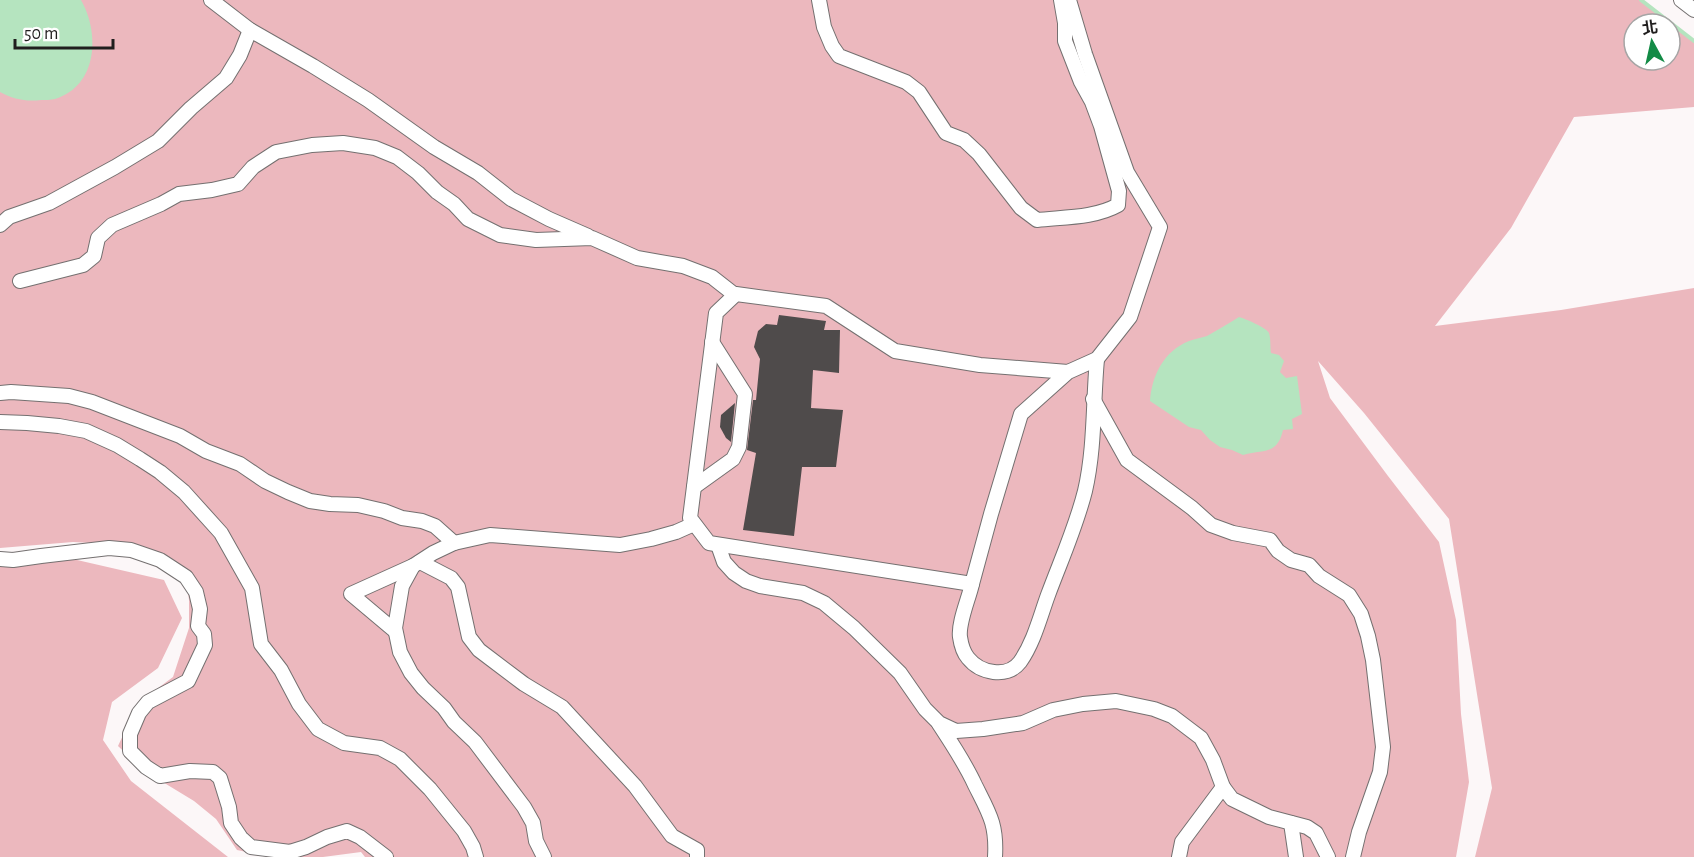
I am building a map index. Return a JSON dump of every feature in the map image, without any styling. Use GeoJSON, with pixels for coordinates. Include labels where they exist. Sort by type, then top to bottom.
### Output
{"type":"FeatureCollection","features":[{"type":"Feature","properties":{"kind":"street"},"geometry":{"type":"LineString","coordinates":[[211,0],[250,30],[368,100],[434,147],[478,173],[511,199],[549,219],[637,258],[682,266],[712,277],[735,295]]}},
{"type":"Feature","properties":{"kind":"street"},"geometry":{"type":"LineString","coordinates":[[819,0],[824,27],[839,56],[906,82],[919,92],[946,133],[964,140],[980,154],[1021,208],[1037,220],[1099,212],[1118,204],[1119,191],[1101,126],[1065,41],[1061,0]]}},
{"type":"Feature","properties":{"kind":"street"},"geometry":{"type":"LineString","coordinates":[[1069,0],[1127,172],[1160,227],[1130,317],[1096,359],[1068,372],[1021,414],[959,628],[963,650],[968,659],[991,673],[1009,670],[1020,661],[1034,635],[1070,539],[1085,490],[1091,447],[1096,359]]}},
{"type":"Feature","properties":{"kind":"street"},"geometry":{"type":"LineString","coordinates":[[1681,0],[1694,10]]}},
{"type":"Feature","properties":{"kind":"street"},"geometry":{"type":"LineString","coordinates":[[0,225],[9,217],[49,203],[158,141],[226,78],[240,55],[250,30]]}},
{"type":"Feature","properties":{"kind":"street"},"geometry":{"type":"LineString","coordinates":[[20,281],[83,265],[94,256],[98,238],[112,225],[179,194],[238,184],[253,167],[276,152],[343,143],[375,148],[397,157],[454,204],[468,219],[500,235],[536,240],[592,238]]}},
{"type":"Feature","properties":{"kind":"street"},"geometry":{"type":"LineString","coordinates":[[972,584],[709,543],[690,518],[716,314],[736,294],[826,306],[895,351],[980,365],[1068,372]]}},
{"type":"Feature","properties":{"kind":"street"},"geometry":{"type":"LineString","coordinates":[[694,487],[733,459],[739,447],[745,394],[712,342]]}},
{"type":"Feature","properties":{"kind":"street"},"geometry":{"type":"LineString","coordinates":[[0,393],[69,396],[92,402],[180,436],[206,451],[240,464],[265,481],[310,501],[358,505],[402,518],[422,521],[435,526],[454,543]]}},
{"type":"Feature","properties":{"kind":"street"},"geometry":{"type":"LineString","coordinates":[[1093,399],[1126,460],[1192,508],[1211,525],[1233,533],[1270,540],[1278,551],[1291,560],[1308,565],[1319,576],[1349,595],[1361,614],[1373,660],[1383,747],[1380,772],[1359,832],[1353,857]]}},
{"type":"Feature","properties":{"kind":"street"},"geometry":{"type":"LineString","coordinates":[[0,422],[59,426],[86,432],[133,454],[184,492],[221,533],[252,588],[261,644],[281,670],[298,704],[318,729],[344,743],[380,748],[400,759],[430,789],[464,831],[476,857]]}},
{"type":"Feature","properties":{"kind":"street"},"geometry":{"type":"LineString","coordinates":[[395,631],[351,594],[416,564],[454,543],[490,536],[620,545],[659,537],[694,524]]}},
{"type":"Feature","properties":{"kind":"street"},"geometry":{"type":"LineString","coordinates":[[718,545],[724,562],[734,573],[760,586],[803,593],[824,603],[854,628],[900,673],[925,709],[939,723],[968,769],[991,816],[996,837],[995,857]]}},
{"type":"Feature","properties":{"kind":"street"},"geometry":{"type":"LineString","coordinates":[[0,559],[13,560],[109,548],[131,550],[160,560],[186,578],[196,592],[200,609],[198,626],[204,634],[205,645],[188,681],[148,702],[140,713],[130,734],[130,751],[146,767],[160,776],[189,771],[213,772],[220,778],[229,807],[231,823],[241,838],[251,847],[290,852],[347,831],[360,837],[386,857]]}},
{"type":"Feature","properties":{"kind":"street"},"geometry":{"type":"LineString","coordinates":[[416,564],[402,586],[396,616],[395,631],[400,652],[411,673],[475,742],[524,807],[544,857]]}},
{"type":"Feature","properties":{"kind":"street"},"geometry":{"type":"LineString","coordinates":[[416,564],[451,578],[458,587],[469,637],[479,650],[524,684],[561,707],[635,786],[672,836],[697,850],[697,857]]}},
{"type":"Feature","properties":{"kind":"street"},"geometry":{"type":"LineString","coordinates":[[939,723],[956,731],[983,729],[1023,723],[1053,710],[1116,701],[1172,716],[1201,738],[1213,760],[1223,787],[1232,799],[1269,817],[1307,827],[1316,833],[1328,857]]}},
{"type":"Feature","properties":{"kind":"street"},"geometry":{"type":"LineString","coordinates":[[1179,857],[1182,842],[1223,787]]}},
{"type":"Feature","properties":{"kind":"street"},"geometry":{"type":"LineString","coordinates":[[1291,823],[1296,857]]}},
{"type":"Feature","properties":{"kind":"shaded area"},"geometry":{"type":"Polygon","coordinates":[[[0,0],[1641,0],[1657,12],[1622,12],[1622,72],[1682,72],[1682,32],[1694,41],[1694,107],[1574,117],[1511,228],[1435,326],[1561,310],[1694,288],[1694,857],[1475,857],[1492,788],[1449,519],[1364,413],[1318,361],[1330,398],[1439,542],[1456,620],[1461,714],[1469,782],[1456,857],[365,857],[361,852],[323,857],[270,857],[237,850],[216,819],[194,801],[143,770],[118,746],[138,703],[173,677],[189,628],[186,577],[129,545],[73,542],[0,548],[0,0]]]}},
{"type":"Feature","properties":{"kind":"shaded area"},"geometry":{"type":"Polygon","coordinates":[[[0,0],[81,0],[91,28],[92,42],[87,71],[80,83],[55,99],[30,101],[0,92],[0,0]]]}},
{"type":"Feature","properties":{"kind":"shaded area"},"geometry":{"type":"Polygon","coordinates":[[[1239,317],[1256,324],[1269,333],[1271,353],[1279,355],[1284,361],[1280,372],[1286,378],[1297,376],[1302,414],[1292,419],[1293,429],[1283,430],[1274,447],[1243,455],[1220,447],[1201,430],[1189,427],[1150,401],[1157,373],[1173,351],[1189,341],[1207,336],[1239,317]]]}},
{"type":"Feature","properties":{"kind":"shaded area"},"geometry":{"type":"Polygon","coordinates":[[[64,557],[164,580],[182,618],[158,668],[112,702],[103,740],[131,781],[228,857],[0,857],[0,566],[64,557]]]}},
{"type":"Feature","properties":{"kind":"building"},"geometry":{"type":"Polygon","coordinates":[[[779,315],[826,321],[824,330],[840,330],[839,373],[813,370],[811,408],[843,410],[836,467],[802,467],[794,536],[743,530],[756,453],[747,450],[753,400],[756,400],[760,359],[754,347],[758,331],[766,324],[777,325],[779,315]]]}},
{"type":"Feature","properties":{"kind":"building"},"geometry":{"type":"Polygon","coordinates":[[[735,403],[731,442],[720,427],[721,415],[735,403]]]}},
{"type":"Feature","properties":{"kind":"waterway"},"geometry":{"type":"LineString","coordinates":[[1641,0],[1694,41]]}}]}
